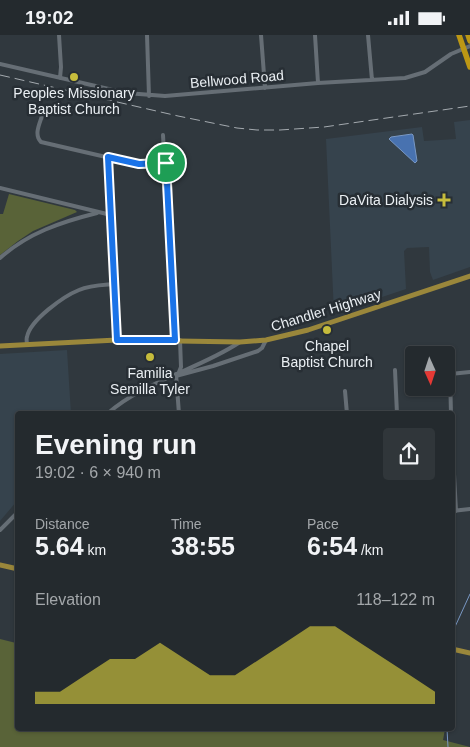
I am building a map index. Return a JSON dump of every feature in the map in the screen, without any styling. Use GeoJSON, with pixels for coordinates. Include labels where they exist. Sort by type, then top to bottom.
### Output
{"type":"FeatureCollection","features":[{"type":"Feature","properties":{"kind":"highway"},"geometry":{"type":"LineString","coordinates":[[459,35],[467,47],[469,62]]}},
{"type":"Feature","properties":{"kind":"highway"},"geometry":{"type":"LineString","coordinates":[[468,35],[470,41]]}},
{"type":"Feature","properties":{"kind":"main road","name":"Chandler Highway"},"geometry":{"type":"LineString","coordinates":[[266,340],[308,330],[470,276]]}},
{"type":"Feature","properties":{"kind":"main road"},"geometry":{"type":"LineString","coordinates":[[0,346],[117,340],[240,342],[266,340]]}},
{"type":"Feature","properties":{"kind":"main road"},"geometry":{"type":"LineString","coordinates":[[0,565],[15,568]]}},
{"type":"Feature","properties":{"kind":"main road"},"geometry":{"type":"LineString","coordinates":[[455,650],[470,653]]}},
{"type":"Feature","properties":{"kind":"street"},"geometry":{"type":"LineString","coordinates":[[59,35],[60,78]]}},
{"type":"Feature","properties":{"kind":"street"},"geometry":{"type":"LineString","coordinates":[[147,35],[149,96]]}},
{"type":"Feature","properties":{"kind":"street"},"geometry":{"type":"LineString","coordinates":[[261,35],[264,88]]}},
{"type":"Feature","properties":{"kind":"street"},"geometry":{"type":"LineString","coordinates":[[315,35],[318,83]]}},
{"type":"Feature","properties":{"kind":"street"},"geometry":{"type":"LineString","coordinates":[[368,35],[372,80]]}},
{"type":"Feature","properties":{"kind":"street","name":"Bellwood Road"},"geometry":{"type":"LineString","coordinates":[[0,64],[126,93],[169,96],[318,83],[404,78],[430,69],[451,54],[467,47]]}},
{"type":"Feature","properties":{"kind":"street"},"geometry":{"type":"LineString","coordinates":[[42,116],[37,135],[41,142],[139,164],[166,163]]}},
{"type":"Feature","properties":{"kind":"street"},"geometry":{"type":"LineString","coordinates":[[163,135],[177,340],[181,367],[177,374],[179,411]]}},
{"type":"Feature","properties":{"kind":"street"},"geometry":{"type":"LineString","coordinates":[[108,157],[117,340]]}},
{"type":"Feature","properties":{"kind":"street"},"geometry":{"type":"LineString","coordinates":[[0,188],[111,215]]}},
{"type":"Feature","properties":{"kind":"street"},"geometry":{"type":"LineString","coordinates":[[0,258],[16,245],[46,229],[98,213]]}},
{"type":"Feature","properties":{"kind":"street"},"geometry":{"type":"LineString","coordinates":[[27,345],[27,336],[34,325],[60,300],[80,289],[114,283]]}},
{"type":"Feature","properties":{"kind":"street","name":"Chandler Highway"},"geometry":{"type":"LineString","coordinates":[[177,374],[258,351],[266,340]]}},
{"type":"Feature","properties":{"kind":"street","name":"Chandler Highway"},"geometry":{"type":"LineString","coordinates":[[111,411],[128,398],[217,356],[240,342]]}},
{"type":"Feature","properties":{"kind":"street"},"geometry":{"type":"LineString","coordinates":[[395,369],[397,411]]}},
{"type":"Feature","properties":{"kind":"street"},"geometry":{"type":"LineString","coordinates":[[451,411],[450,374],[470,372]]}},
{"type":"Feature","properties":{"kind":"street"},"geometry":{"type":"LineString","coordinates":[[345,391],[346,411]]}},
{"type":"Feature","properties":{"kind":"street"},"geometry":{"type":"LineString","coordinates":[[455,511],[470,509]]}},
{"type":"Feature","properties":{"kind":"street"},"geometry":{"type":"LineString","coordinates":[[0,531],[15,515]]}},
{"type":"Feature","properties":{"kind":"shaded area"},"geometry":{"type":"Polygon","coordinates":[[[470,120],[470,267],[433,280],[430,272],[429,247],[407,248],[404,251],[406,289],[334,313],[326,139],[422,127],[424,141],[456,139],[454,122],[470,120]]]}},
{"type":"Feature","properties":{"kind":"shaded area"},"geometry":{"type":"Polygon","coordinates":[[[67,350],[71,411],[15,411],[15,503],[0,521],[0,354],[67,350]]]}},
{"type":"Feature","properties":{"kind":"green space"},"geometry":{"type":"Polygon","coordinates":[[[9,194],[77,212],[33,231],[0,255],[0,214],[3,214],[9,194]]]}},
{"type":"Feature","properties":{"kind":"green space"},"geometry":{"type":"Polygon","coordinates":[[[0,639],[15,643],[15,731],[445,731],[443,740],[470,747],[0,747],[0,639]]]}},
{"type":"Feature","properties":{"kind":"water"},"geometry":{"type":"Polygon","coordinates":[[[412,134],[417,161],[415,163],[389,139],[391,137],[412,134]]]}},
{"type":"Feature","properties":{"kind":"waterway"},"geometry":{"type":"LineString","coordinates":[[455,627],[470,594]]}},
{"type":"Feature","properties":{"kind":"waterway"},"geometry":{"type":"LineString","coordinates":[[447,731],[448,747]]}},
{"type":"Feature","properties":{"kind":"railway"},"geometry":{"type":"LineString","coordinates":[[0,75],[178,116],[237,128],[257,130],[324,127],[470,106]]}},
{"type":"Feature","properties":{"kind":"place","name":"Peoples Missionary Baptist Church"},"geometry":{"type":"Point","coordinates":[74,77]}},
{"type":"Feature","properties":{"kind":"place","name":"DaVita Dialysis"},"geometry":{"type":"Point","coordinates":[444,200]}},
{"type":"Feature","properties":{"kind":"place","name":"Chapel Baptist Church"},"geometry":{"type":"Point","coordinates":[327,330]}},
{"type":"Feature","properties":{"kind":"place","name":"Familia Semilla Tyler"},"geometry":{"type":"Point","coordinates":[150,357]}},
{"type":"Feature","properties":{"kind":"route"},"geometry":{"type":"LineString","coordinates":[[108,157],[139,164],[166,163],[175,340],[117,340],[108,157]]}}]}
